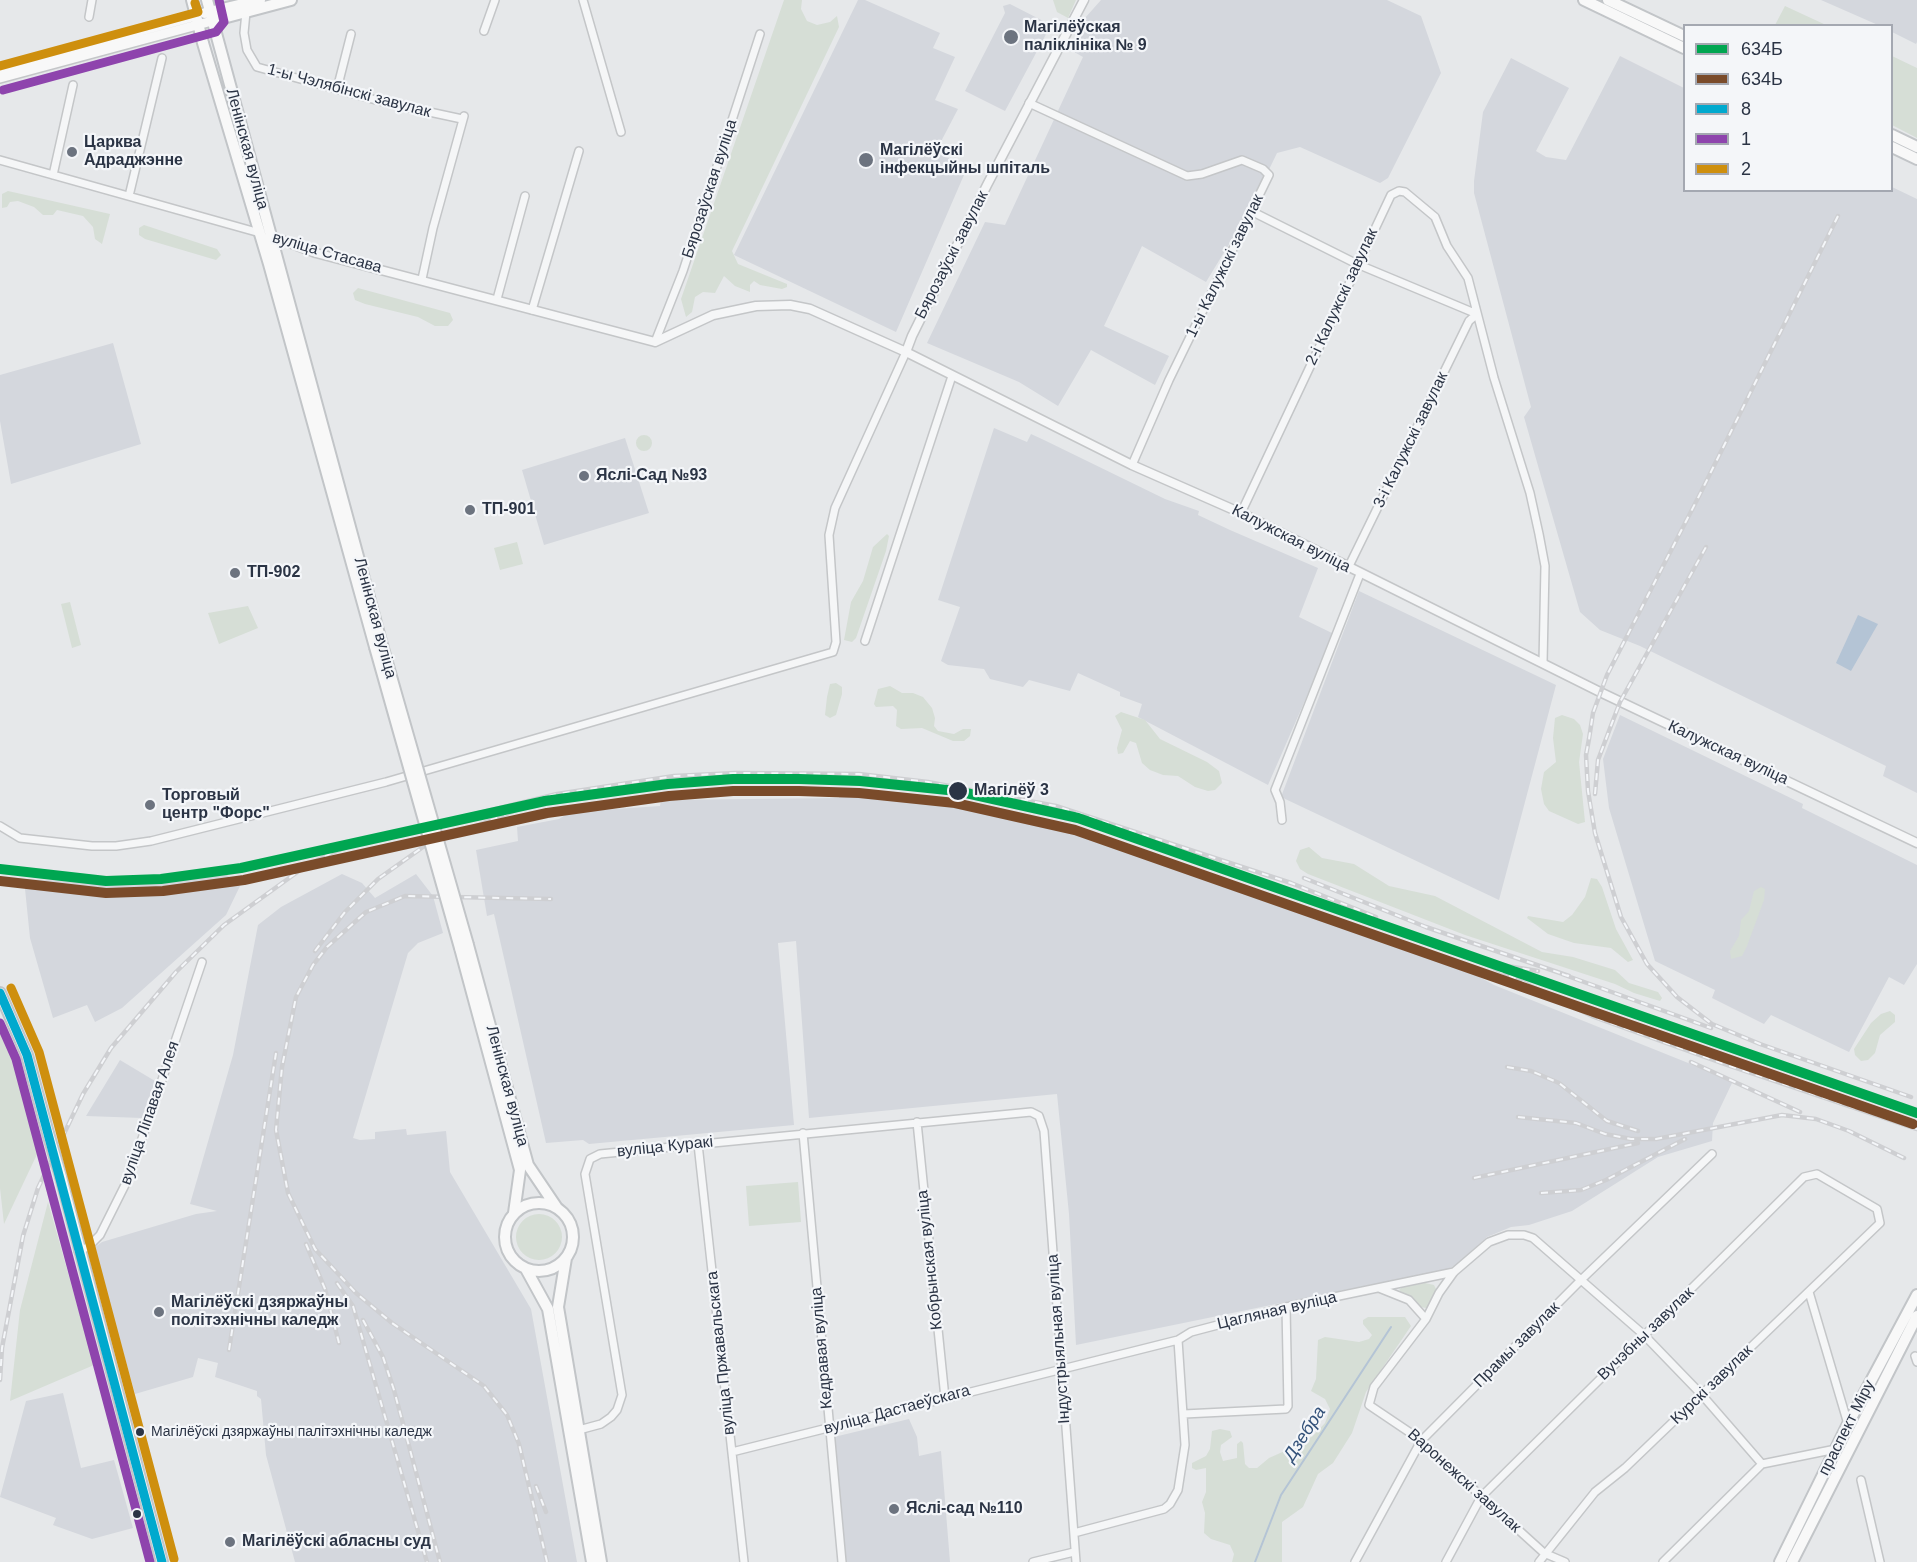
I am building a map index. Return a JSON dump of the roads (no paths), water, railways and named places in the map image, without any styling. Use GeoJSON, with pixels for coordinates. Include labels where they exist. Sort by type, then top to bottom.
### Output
{"type":"FeatureCollection","features":[{"type":"Feature","properties":{"kind":"main road","name":"Ленінская вуліца"},"geometry":{"type":"LineString","coordinates":[[192,0],[266,235]]}},
{"type":"Feature","properties":{"kind":"main road","name":"Ленінская вуліца"},"geometry":{"type":"LineString","coordinates":[[207,0],[266,235],[378,646],[464,946],[528,1165],[557,1208]]}},
{"type":"Feature","properties":{"kind":"main road"},"geometry":{"type":"LineString","coordinates":[[0,78],[260,0]]}},
{"type":"Feature","properties":{"kind":"main road"},"geometry":{"type":"LineString","coordinates":[[211,16],[246,12],[291,0]]}},
{"type":"Feature","properties":{"kind":"main road"},"geometry":{"type":"LineString","coordinates":[[1584,0],[1683,48]]}},
{"type":"Feature","properties":{"kind":"main road"},"geometry":{"type":"LineString","coordinates":[[1608,0],[1683,36]]}},
{"type":"Feature","properties":{"kind":"main road"},"geometry":{"type":"LineString","coordinates":[[0,69],[197,20]]}},
{"type":"Feature","properties":{"kind":"main road"},"geometry":{"type":"LineString","coordinates":[[1893,135],[1917,147]]}},
{"type":"Feature","properties":{"kind":"main road"},"geometry":{"type":"LineString","coordinates":[[1893,147],[1917,159]]}},
{"type":"Feature","properties":{"kind":"main road","name":"Ленінская вуліца"},"geometry":{"type":"LineString","coordinates":[[464,946],[520,1170],[514,1213]]}},
{"type":"Feature","properties":{"kind":"main road"},"geometry":{"type":"LineString","coordinates":[[0,993],[27,1055],[61,1177],[78,1251],[130,1434],[162,1562]]}},
{"type":"Feature","properties":{"kind":"main road"},"geometry":{"type":"LineString","coordinates":[[592,1562],[574,1432],[558,1307],[566,1258],[573,1236],[571,1225],[557,1208],[534,1203],[514,1213],[508,1222],[506,1244],[517,1263],[526,1269],[548,1309],[574,1432],[601,1562]]}},
{"type":"Feature","properties":{"kind":"main road"},"geometry":{"type":"LineString","coordinates":[[526,1269],[548,1270],[566,1258]]}},
{"type":"Feature","properties":{"kind":"main road","name":"праспект Міру"},"geometry":{"type":"LineString","coordinates":[[1780,1562],[1848,1424],[1917,1295]]}},
{"type":"Feature","properties":{"kind":"main road","name":"праспект Міру"},"geometry":{"type":"LineString","coordinates":[[1792,1562],[1917,1316]]}},
{"type":"Feature","properties":{"kind":"street"},"geometry":{"type":"LineString","coordinates":[[89,17],[92,0]]}},
{"type":"Feature","properties":{"kind":"street"},"geometry":{"type":"LineString","coordinates":[[484,31],[495,0]]}},
{"type":"Feature","properties":{"kind":"street"},"geometry":{"type":"LineString","coordinates":[[583,0],[621,132]]}},
{"type":"Feature","properties":{"kind":"street","name":"Бярозаўскі завулак"},"geometry":{"type":"LineString","coordinates":[[906,352],[916,327],[1029,103],[1084,0]]}},
{"type":"Feature","properties":{"kind":"street","name":"1-ы Чэлябінскі завулак"},"geometry":{"type":"LineString","coordinates":[[246,12],[244,33],[248,51],[257,67],[337,89],[463,117],[432,228],[422,279]]}},
{"type":"Feature","properties":{"kind":"street"},"geometry":{"type":"LineString","coordinates":[[337,89],[351,34]]}},
{"type":"Feature","properties":{"kind":"street","name":"Бярозаўская вуліца"},"geometry":{"type":"LineString","coordinates":[[656,342],[683,271],[760,34]]}},
{"type":"Feature","properties":{"kind":"street"},"geometry":{"type":"LineString","coordinates":[[129,196],[162,58]]}},
{"type":"Feature","properties":{"kind":"street"},"geometry":{"type":"LineString","coordinates":[[53,175],[73,85]]}},
{"type":"Feature","properties":{"kind":"street","name":"1-ы Калужскі завулак"},"geometry":{"type":"LineString","coordinates":[[1029,103],[1187,176],[1202,174],[1242,160],[1263,169],[1269,175],[1253,212],[1169,380],[1132,465]]}},
{"type":"Feature","properties":{"kind":"street"},"geometry":{"type":"LineString","coordinates":[[532,310],[579,151]]}},
{"type":"Feature","properties":{"kind":"street","name":"вуліца Стасава"},"geometry":{"type":"LineString","coordinates":[[0,160],[266,235],[316,253],[656,342]]}},
{"type":"Feature","properties":{"kind":"street","name":"2-і Калужскі завулак"},"geometry":{"type":"LineString","coordinates":[[1241,513],[1391,195],[1399,190],[1414,196],[1435,218],[1447,246],[1468,278],[1477,314]]}},
{"type":"Feature","properties":{"kind":"street"},"geometry":{"type":"LineString","coordinates":[[497,299],[525,196]]}},
{"type":"Feature","properties":{"kind":"street"},"geometry":{"type":"LineString","coordinates":[[1253,212],[1358,264],[1477,314],[1539,534],[1545,566],[1543,663]]}},
{"type":"Feature","properties":{"kind":"street","name":"Калужская вуліца"},"geometry":{"type":"LineString","coordinates":[[656,342],[713,315],[756,306],[790,305],[810,309],[906,352],[1132,465],[1241,513],[1600,692],[1917,843]]}},
{"type":"Feature","properties":{"kind":"street","name":"3-і Калужскі завулак"},"geometry":{"type":"LineString","coordinates":[[1348,568],[1469,321],[1477,314]]}},
{"type":"Feature","properties":{"kind":"street"},"geometry":{"type":"LineString","coordinates":[[1,827],[20,838],[92,846],[116,846],[151,841],[386,783],[833,652],[836,642],[829,535],[835,508],[906,352]]}},
{"type":"Feature","properties":{"kind":"street"},"geometry":{"type":"LineString","coordinates":[[865,641],[952,376]]}},
{"type":"Feature","properties":{"kind":"street"},"geometry":{"type":"LineString","coordinates":[[1282,820],[1280,802],[1275,790],[1360,574]]}},
{"type":"Feature","properties":{"kind":"street","name":"вуліца Ліпавая Алея"},"geometry":{"type":"LineString","coordinates":[[78,1251],[88,1248],[100,1235],[129,1178],[202,962]]}},
{"type":"Feature","properties":{"kind":"street","name":"вуліца Куракі"},"geometry":{"type":"LineString","coordinates":[[574,1432],[601,1424],[611,1417],[617,1410],[622,1395],[585,1173],[590,1159],[600,1154],[1026,1111],[1039,1116]]}},
{"type":"Feature","properties":{"kind":"street","name":"Індустрыяльная вуліца"},"geometry":{"type":"LineString","coordinates":[[1039,1116],[1044,1131],[1076,1562]]}},
{"type":"Feature","properties":{"kind":"street","name":"Кобрынская вуліца"},"geometry":{"type":"LineString","coordinates":[[917,1122],[945,1398]]}},
{"type":"Feature","properties":{"kind":"street","name":"Кедравая вуліца"},"geometry":{"type":"LineString","coordinates":[[803,1133],[842,1562]]}},
{"type":"Feature","properties":{"kind":"street","name":"вуліца Пржавальскага"},"geometry":{"type":"LineString","coordinates":[[698,1144],[744,1562]]}},
{"type":"Feature","properties":{"kind":"street","name":"Прамы завулак"},"geometry":{"type":"LineString","coordinates":[[1355,1562],[1421,1442],[1582,1279],[1712,1154]]}},
{"type":"Feature","properties":{"kind":"street","name":"Вучэбны завулак"},"geometry":{"type":"LineString","coordinates":[[1446,1562],[1480,1497],[1804,1177],[1817,1174],[1877,1209]]}},
{"type":"Feature","properties":{"kind":"street","name":"Курскі завулак"},"geometry":{"type":"LineString","coordinates":[[1539,1562],[1595,1492],[1625,1468],[1880,1223],[1877,1209]]}},
{"type":"Feature","properties":{"kind":"street"},"geometry":{"type":"LineString","coordinates":[[1379,1288],[1409,1300],[1426,1319],[1439,1293],[1454,1272],[1489,1242],[1508,1235],[1524,1234],[1533,1238],[1644,1335],[1702,1395],[1762,1464]]}},
{"type":"Feature","properties":{"kind":"street","name":"Цагляная вуліца"},"geometry":{"type":"LineString","coordinates":[[1061,1367],[1178,1340],[1191,1332],[1286,1307],[1454,1272]]}},
{"type":"Feature","properties":{"kind":"street"},"geometry":{"type":"LineString","coordinates":[[1809,1292],[1848,1424]]}},
{"type":"Feature","properties":{"kind":"street"},"geometry":{"type":"LineString","coordinates":[[1184,1414],[1286,1409],[1288,1406],[1286,1307]]}},
{"type":"Feature","properties":{"kind":"street","name":"Варонежскі завулак"},"geometry":{"type":"LineString","coordinates":[[1426,1319],[1370,1396],[1369,1405],[1377,1413],[1394,1421],[1421,1442],[1544,1553],[1566,1562]]}},
{"type":"Feature","properties":{"kind":"street"},"geometry":{"type":"LineString","coordinates":[[1074,1533],[1164,1509],[1170,1504],[1178,1490],[1183,1468],[1184,1414],[1178,1340]]}},
{"type":"Feature","properties":{"kind":"street","name":"вуліца Дастаеўскага"},"geometry":{"type":"LineString","coordinates":[[732,1452],[1061,1367]]}},
{"type":"Feature","properties":{"kind":"street"},"geometry":{"type":"LineString","coordinates":[[1663,1562],[1762,1464],[1836,1449]]}},
{"type":"Feature","properties":{"kind":"street"},"geometry":{"type":"LineString","coordinates":[[1861,1480],[1880,1562]]}},
{"type":"Feature","properties":{"kind":"street"},"geometry":{"type":"LineString","coordinates":[[1033,1562],[1074,1552]]}},
{"type":"Feature","properties":{"kind":"water"},"geometry":{"type":"Polygon","coordinates":[[[1858,615],[1878,624],[1851,671],[1836,663],[1858,615]]]}},
{"type":"Feature","properties":{"kind":"waterway","name":"Дзебра"},"geometry":{"type":"LineString","coordinates":[[1255,1562],[1281,1495],[1391,1327]]}},
{"type":"Feature","properties":{"kind":"railway"},"geometry":{"type":"LineString","coordinates":[[1838,216],[1607,675],[1593,713],[1586,755],[1588,791],[1595,833],[1621,917],[1647,964],[1677,997],[1712,1024],[1760,1044],[1911,1097]]}},
{"type":"Feature","properties":{"kind":"railway"},"geometry":{"type":"LineString","coordinates":[[1595,794],[1598,760],[1620,702],[1706,547]]}},
{"type":"Feature","properties":{"kind":"railway"},"geometry":{"type":"LineString","coordinates":[[413,829],[557,794],[674,776],[736,773],[859,774],[928,782],[1056,806],[1291,883],[1376,917]]}},
{"type":"Feature","properties":{"kind":"railway"},"geometry":{"type":"LineString","coordinates":[[315,951],[345,912],[378,879],[423,847],[519,809]]}},
{"type":"Feature","properties":{"kind":"railway"},"geometry":{"type":"LineString","coordinates":[[0,1380],[2,1348],[23,1236],[38,1188],[83,1094],[111,1048],[176,972],[224,925],[303,868],[329,854],[373,837]]}},
{"type":"Feature","properties":{"kind":"railway"},"geometry":{"type":"LineString","coordinates":[[1304,878],[1426,927],[1569,976]]}},
{"type":"Feature","properties":{"kind":"railway"},"geometry":{"type":"LineString","coordinates":[[547,1562],[519,1444],[507,1415],[484,1386],[392,1323],[356,1293],[315,1249],[288,1193],[276,1130],[282,1067],[296,997],[313,965],[327,947],[366,912],[405,896],[551,899]]}},
{"type":"Feature","properties":{"kind":"railway"},"geometry":{"type":"LineString","coordinates":[[1459,951],[1594,1017],[1917,1129]]}},
{"type":"Feature","properties":{"kind":"railway"},"geometry":{"type":"LineString","coordinates":[[1495,964],[1538,971]]}},
{"type":"Feature","properties":{"kind":"railway"},"geometry":{"type":"LineString","coordinates":[[1562,974],[1711,1028]]}},
{"type":"Feature","properties":{"kind":"railway"},"geometry":{"type":"LineString","coordinates":[[229,1350],[276,1053]]}},
{"type":"Feature","properties":{"kind":"railway"},"geometry":{"type":"LineString","coordinates":[[1691,1062],[1800,1112]]}},
{"type":"Feature","properties":{"kind":"railway"},"geometry":{"type":"LineString","coordinates":[[1507,1067],[1531,1071],[1559,1083],[1607,1121],[1638,1131]]}},
{"type":"Feature","properties":{"kind":"railway"},"geometry":{"type":"LineString","coordinates":[[1518,1117],[1576,1123],[1605,1134],[1631,1139],[1656,1139],[1782,1115],[1816,1119],[1849,1131],[1904,1158]]}},
{"type":"Feature","properties":{"kind":"railway"},"geometry":{"type":"LineString","coordinates":[[1541,1193],[1581,1190],[1606,1180],[1685,1139]]}},
{"type":"Feature","properties":{"kind":"railway"},"geometry":{"type":"LineString","coordinates":[[1474,1178],[1638,1143]]}},
{"type":"Feature","properties":{"kind":"railway"},"geometry":{"type":"LineString","coordinates":[[306,1244],[325,1289],[339,1343]]}},
{"type":"Feature","properties":{"kind":"railway"},"geometry":{"type":"LineString","coordinates":[[337,1283],[353,1306],[427,1562]]}},
{"type":"Feature","properties":{"kind":"railway"},"geometry":{"type":"LineString","coordinates":[[363,1320],[383,1357],[394,1390],[440,1562]]}},
{"type":"Feature","properties":{"kind":"railway"},"geometry":{"type":"LineString","coordinates":[[536,1486],[546,1512]]}},
{"type":"Feature","properties":{"kind":"place","name":"Магілёўская паліклініка № 9"},"geometry":{"type":"Point","coordinates":[1011,37]}},
{"type":"Feature","properties":{"kind":"place","name":"Царква Адраджэнне"},"geometry":{"type":"Point","coordinates":[72,152]}},
{"type":"Feature","properties":{"kind":"place","name":"Магілёўскі інфекцыйны шпіталь"},"geometry":{"type":"Point","coordinates":[866,160]}},
{"type":"Feature","properties":{"kind":"place","name":"Яслі-Сад №93"},"geometry":{"type":"Point","coordinates":[584,476]}},
{"type":"Feature","properties":{"kind":"place","name":"ТП-901"},"geometry":{"type":"Point","coordinates":[470,510]}},
{"type":"Feature","properties":{"kind":"place","name":"ТП-902"},"geometry":{"type":"Point","coordinates":[235,573]}},
{"type":"Feature","properties":{"kind":"place","name":"Магілёў 3"},"geometry":{"type":"Point","coordinates":[958,791]}},
{"type":"Feature","properties":{"kind":"place","name":"Торговый центр \"Форс\""},"geometry":{"type":"Point","coordinates":[150,805]}},
{"type":"Feature","properties":{"kind":"place","name":"Магілёўскі дзяржаўны політэхнічны каледж"},"geometry":{"type":"Point","coordinates":[159,1312]}},
{"type":"Feature","properties":{"kind":"place","name":"Магілёўскі дзяржаўны палітэхнічны каледж"},"geometry":{"type":"Point","coordinates":[140,1432]}},
{"type":"Feature","properties":{"kind":"place","name":"Яслі-сад №110"},"geometry":{"type":"Point","coordinates":[894,1509]}},
{"type":"Feature","properties":{"kind":"place","name":"Магілёўскі абласны суд"},"geometry":{"type":"Point","coordinates":[230,1542]}}]}
